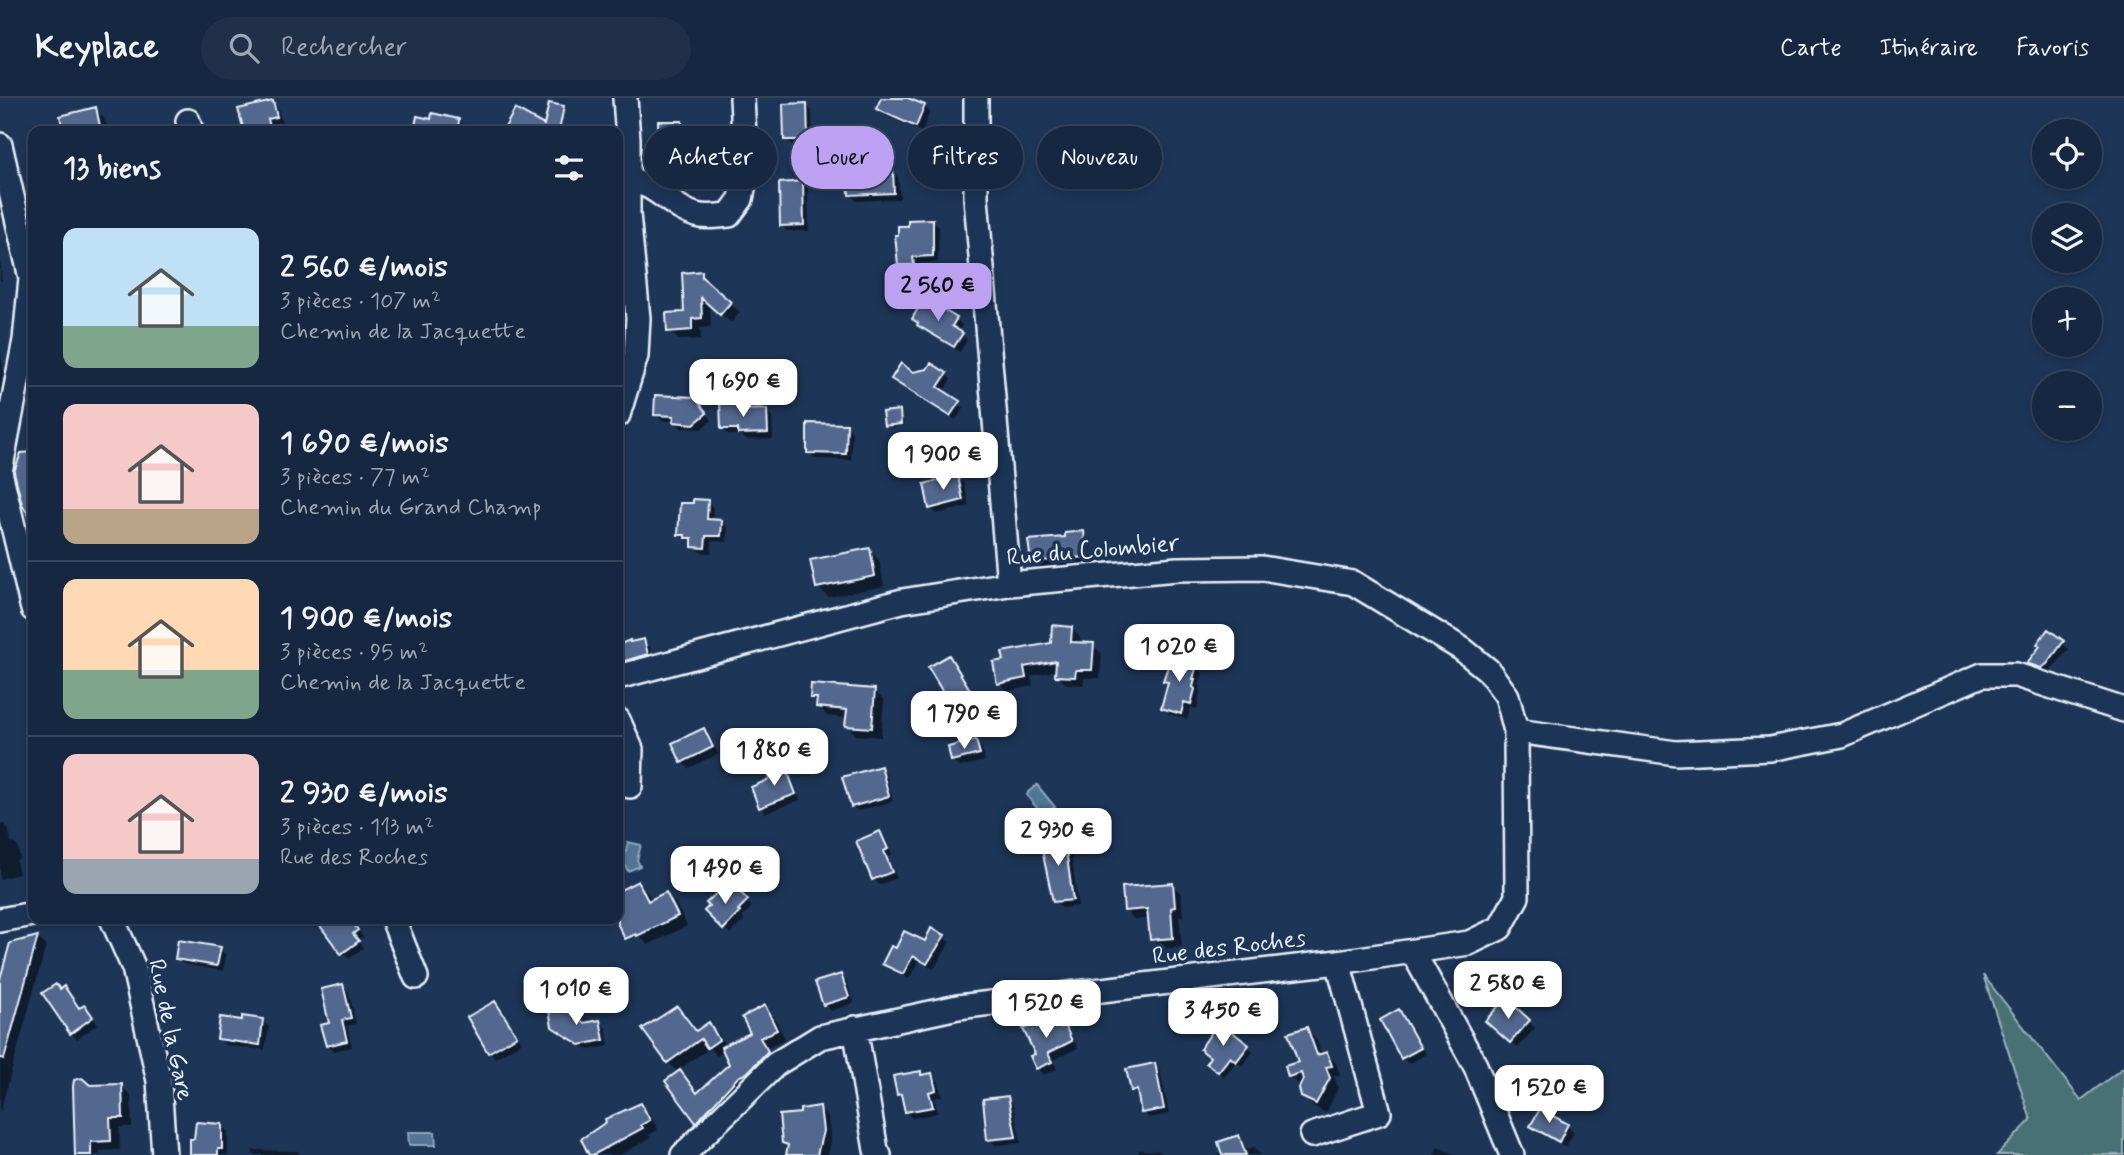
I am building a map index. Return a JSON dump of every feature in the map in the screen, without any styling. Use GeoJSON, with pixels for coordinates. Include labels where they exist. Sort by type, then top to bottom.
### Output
{"type":"FeatureCollection","features":[{"type":"Feature","properties":{"kind":"street"},"geometry":{"type":"LineString","coordinates":[[623,399],[636,356],[638,318],[628,214],[625,98]]}},
{"type":"Feature","properties":{"kind":"street"},"geometry":{"type":"LineString","coordinates":[[628,181],[642,181],[694,215],[729,215],[741,199],[746,173],[743,98]]}},
{"type":"Feature","properties":{"kind":"street"},"geometry":{"type":"LineString","coordinates":[[976,98],[976,198],[1009,584]]}},
{"type":"Feature","properties":{"kind":"street"},"geometry":{"type":"LineString","coordinates":[[0,145],[28,261]]}},
{"type":"Feature","properties":{"kind":"street"},"geometry":{"type":"LineString","coordinates":[[28,313],[0,472],[28,589]]}},
{"type":"Feature","properties":{"kind":"street","name":"Rue du Colombier"},"geometry":{"type":"LineString","coordinates":[[623,676],[902,601],[1009,584],[1177,569],[1262,568],[1353,583],[1462,649],[1488,670],[1507,696],[1516,731]]}},
{"type":"Feature","properties":{"kind":"street"},"geometry":{"type":"LineString","coordinates":[[1516,731],[1676,753],[1770,749],[1842,734],[1982,675],[2016,675],[2124,710]]}},
{"type":"Feature","properties":{"kind":"street"},"geometry":{"type":"LineString","coordinates":[[623,731],[631,749],[630,786]]}},
{"type":"Feature","properties":{"kind":"street","name":"Rue des Roches"},"geometry":{"type":"LineString","coordinates":[[682,1155],[776,1064],[820,1037],[958,1007],[1413,952],[1469,943],[1500,928],[1517,897],[1516,731]]}},
{"type":"Feature","properties":{"kind":"street"},"geometry":{"type":"LineString","coordinates":[[0,920],[28,915]]}},
{"type":"Feature","properties":{"kind":"street","name":"Rue de la Gare"},"geometry":{"type":"LineString","coordinates":[[114,924],[134,968],[159,1081],[163,1155]]}},
{"type":"Feature","properties":{"kind":"street"},"geometry":{"type":"LineString","coordinates":[[395,924],[416,977]]}},
{"type":"Feature","properties":{"kind":"street"},"geometry":{"type":"LineString","coordinates":[[1413,952],[1475,1065],[1512,1155]]}},
{"type":"Feature","properties":{"kind":"street"},"geometry":{"type":"LineString","coordinates":[[1312,1135],[1379,1113],[1338,962]]}},
{"type":"Feature","properties":{"kind":"street"},"geometry":{"type":"LineString","coordinates":[[855,1028],[879,1155]]}},
{"type":"Feature","properties":{"kind":"green space"},"geometry":{"type":"Polygon","coordinates":[[[1983,975],[2081,1100],[2124,1067],[2124,1155],[1997,1155],[2031,1120],[1983,975]]]}},
{"type":"Feature","properties":{"kind":"water"},"geometry":{"type":"Polygon","coordinates":[[[1037,785],[1055,807],[1042,814],[1027,796],[1037,785]]]}},
{"type":"Feature","properties":{"kind":"water"},"geometry":{"type":"Polygon","coordinates":[[[628,842],[641,845],[637,860],[640,866],[628,871],[623,862],[628,842]]]}},
{"type":"Feature","properties":{"kind":"water"},"geometry":{"type":"Polygon","coordinates":[[[408,1132],[435,1132],[436,1145],[409,1145],[408,1132]]]}},
{"type":"Feature","properties":{"kind":"building"},"geometry":{"type":"Polygon","coordinates":[[[881,98],[908,98],[925,105],[916,126],[876,109],[881,98]]]}},
{"type":"Feature","properties":{"kind":"building"},"geometry":{"type":"Polygon","coordinates":[[[273,101],[277,117],[268,119],[270,126],[243,126],[238,109],[273,101]]]}},
{"type":"Feature","properties":{"kind":"building"},"geometry":{"type":"Polygon","coordinates":[[[549,103],[564,106],[560,126],[506,126],[515,109],[544,125],[549,103]]]}},
{"type":"Feature","properties":{"kind":"building"},"geometry":{"type":"Polygon","coordinates":[[[807,103],[808,126],[791,126],[791,140],[784,140],[783,104],[807,103]]]}},
{"type":"Feature","properties":{"kind":"building"},"geometry":{"type":"Polygon","coordinates":[[[96,107],[100,126],[62,126],[60,116],[96,107]]]}},
{"type":"Feature","properties":{"kind":"building"},"geometry":{"type":"Polygon","coordinates":[[[432,113],[459,119],[458,126],[415,126],[417,116],[431,119],[432,113]]]}},
{"type":"Feature","properties":{"kind":"building"},"geometry":{"type":"Polygon","coordinates":[[[658,121],[682,121],[682,126],[658,126],[658,121]]]}},
{"type":"Feature","properties":{"kind":"building"},"geometry":{"type":"Polygon","coordinates":[[[791,182],[791,189],[803,189],[804,225],[780,226],[779,183],[791,182]]]}},
{"type":"Feature","properties":{"kind":"building"},"geometry":{"type":"Polygon","coordinates":[[[849,189],[894,189],[894,193],[849,195],[849,189]]]}},
{"type":"Feature","properties":{"kind":"building"},"geometry":{"type":"Polygon","coordinates":[[[933,219],[933,256],[913,257],[914,265],[898,265],[895,235],[898,235],[898,226],[908,226],[908,220],[933,219]]]}},
{"type":"Feature","properties":{"kind":"building"},"geometry":{"type":"Polygon","coordinates":[[[702,271],[702,277],[731,302],[720,315],[701,298],[702,318],[692,319],[692,330],[667,332],[666,313],[684,312],[682,273],[702,271]]]}},
{"type":"Feature","properties":{"kind":"building"},"geometry":{"type":"Polygon","coordinates":[[[922,301],[929,305],[931,302],[957,318],[952,326],[963,333],[954,347],[917,325],[912,319],[922,301]]]}},
{"type":"Feature","properties":{"kind":"building"},"geometry":{"type":"Polygon","coordinates":[[[901,363],[913,372],[927,369],[931,363],[947,373],[938,387],[960,401],[950,416],[891,379],[901,363]]]}},
{"type":"Feature","properties":{"kind":"building"},"geometry":{"type":"Polygon","coordinates":[[[655,395],[695,397],[707,413],[694,424],[673,422],[674,416],[654,415],[655,395]]]}},
{"type":"Feature","properties":{"kind":"building"},"geometry":{"type":"Polygon","coordinates":[[[737,400],[738,410],[767,409],[768,433],[738,434],[738,429],[721,429],[720,401],[737,400]]]}},
{"type":"Feature","properties":{"kind":"building"},"geometry":{"type":"Polygon","coordinates":[[[900,410],[901,424],[884,426],[882,412],[900,410]]]}},
{"type":"Feature","properties":{"kind":"building"},"geometry":{"type":"Polygon","coordinates":[[[807,423],[847,424],[846,454],[807,453],[807,423]]]}},
{"type":"Feature","properties":{"kind":"building"},"geometry":{"type":"Polygon","coordinates":[[[28,452],[28,514],[22,504],[14,472],[21,453],[28,452]]]}},
{"type":"Feature","properties":{"kind":"building"},"geometry":{"type":"Polygon","coordinates":[[[958,476],[963,500],[929,509],[924,484],[958,476]]]}},
{"type":"Feature","properties":{"kind":"building"},"geometry":{"type":"Polygon","coordinates":[[[693,499],[708,500],[707,519],[722,520],[721,536],[706,536],[705,548],[692,547],[692,538],[678,535],[680,503],[693,503],[693,499]]]}},
{"type":"Feature","properties":{"kind":"building"},"geometry":{"type":"Polygon","coordinates":[[[1084,531],[1086,557],[1031,562],[1028,540],[1065,537],[1065,533],[1084,531]]]}},
{"type":"Feature","properties":{"kind":"building"},"geometry":{"type":"Polygon","coordinates":[[[870,548],[875,576],[816,588],[810,560],[870,548]]]}},
{"type":"Feature","properties":{"kind":"building"},"geometry":{"type":"Polygon","coordinates":[[[1052,625],[1072,627],[1071,642],[1094,643],[1092,670],[1076,670],[1075,677],[1055,676],[1056,661],[1024,667],[1026,678],[997,684],[993,662],[1004,660],[1002,652],[1051,643],[1052,625]]]}},
{"type":"Feature","properties":{"kind":"building"},"geometry":{"type":"Polygon","coordinates":[[[2048,629],[2064,641],[2041,668],[2027,663],[2040,646],[2037,644],[2048,629]]]}},
{"type":"Feature","properties":{"kind":"building"},"geometry":{"type":"Polygon","coordinates":[[[644,639],[648,654],[623,662],[623,643],[644,639]]]}},
{"type":"Feature","properties":{"kind":"building"},"geometry":{"type":"Polygon","coordinates":[[[949,655],[975,698],[954,711],[928,667],[949,655]]]}},
{"type":"Feature","properties":{"kind":"building"},"geometry":{"type":"Polygon","coordinates":[[[1184,655],[1192,657],[1197,665],[1191,704],[1184,702],[1181,714],[1161,708],[1168,682],[1163,681],[1169,663],[1184,655]]]}},
{"type":"Feature","properties":{"kind":"building"},"geometry":{"type":"Polygon","coordinates":[[[811,684],[875,689],[872,728],[845,726],[847,710],[816,707],[817,698],[810,698],[811,684]]]}},
{"type":"Feature","properties":{"kind":"building"},"geometry":{"type":"Polygon","coordinates":[[[704,728],[713,747],[681,763],[672,743],[704,728]]]}},
{"type":"Feature","properties":{"kind":"building"},"geometry":{"type":"Polygon","coordinates":[[[976,740],[980,754],[951,761],[948,747],[976,740]]]}},
{"type":"Feature","properties":{"kind":"building"},"geometry":{"type":"Polygon","coordinates":[[[782,766],[785,774],[788,773],[796,794],[759,808],[751,787],[770,779],[767,772],[782,766]]]}},
{"type":"Feature","properties":{"kind":"building"},"geometry":{"type":"Polygon","coordinates":[[[881,766],[889,796],[851,807],[842,777],[881,766]]]}},
{"type":"Feature","properties":{"kind":"building"},"geometry":{"type":"Polygon","coordinates":[[[880,831],[888,849],[884,851],[892,872],[872,880],[856,841],[880,831]]]}},
{"type":"Feature","properties":{"kind":"building"},"geometry":{"type":"Polygon","coordinates":[[[1064,835],[1073,900],[1053,902],[1042,850],[1046,849],[1044,837],[1064,835]]]}},
{"type":"Feature","properties":{"kind":"building"},"geometry":{"type":"Polygon","coordinates":[[[638,881],[648,901],[666,892],[678,916],[625,939],[618,925],[623,924],[623,888],[638,881]]]}},
{"type":"Feature","properties":{"kind":"building"},"geometry":{"type":"Polygon","coordinates":[[[1173,883],[1173,938],[1150,940],[1147,909],[1124,911],[1122,887],[1173,883]]]}},
{"type":"Feature","properties":{"kind":"building"},"geometry":{"type":"Polygon","coordinates":[[[732,884],[748,900],[723,930],[704,911],[709,906],[706,903],[721,889],[724,892],[732,884]]]}},
{"type":"Feature","properties":{"kind":"building"},"geometry":{"type":"Polygon","coordinates":[[[319,924],[354,924],[358,930],[353,934],[359,941],[341,954],[319,924]]]}},
{"type":"Feature","properties":{"kind":"building"},"geometry":{"type":"Polygon","coordinates":[[[931,928],[945,935],[927,964],[913,956],[903,974],[882,964],[891,946],[896,948],[904,931],[925,941],[931,928]]]}},
{"type":"Feature","properties":{"kind":"building"},"geometry":{"type":"Polygon","coordinates":[[[38,936],[4,1059],[0,1058],[0,979],[10,943],[38,936]]]}},
{"type":"Feature","properties":{"kind":"building"},"geometry":{"type":"Polygon","coordinates":[[[178,940],[221,947],[217,966],[175,959],[178,940]]]}},
{"type":"Feature","properties":{"kind":"building"},"geometry":{"type":"Polygon","coordinates":[[[841,974],[849,997],[823,1005],[815,982],[841,974]]]}},
{"type":"Feature","properties":{"kind":"building"},"geometry":{"type":"Polygon","coordinates":[[[56,984],[60,989],[64,986],[79,1008],[85,1005],[93,1017],[70,1034],[42,993],[56,984]]]}},
{"type":"Feature","properties":{"kind":"building"},"geometry":{"type":"Polygon","coordinates":[[[343,984],[351,1018],[342,1020],[347,1041],[326,1046],[320,1025],[329,1023],[321,989],[343,984]]]}},
{"type":"Feature","properties":{"kind":"building"},"geometry":{"type":"Polygon","coordinates":[[[1506,998],[1530,1020],[1510,1043],[1485,1021],[1506,998]]]}},
{"type":"Feature","properties":{"kind":"building"},"geometry":{"type":"Polygon","coordinates":[[[495,1001],[517,1036],[488,1053],[467,1017],[495,1001]]]}},
{"type":"Feature","properties":{"kind":"building"},"geometry":{"type":"Polygon","coordinates":[[[765,1005],[777,1030],[760,1038],[768,1051],[747,1073],[738,1077],[696,1123],[665,1081],[680,1070],[697,1093],[729,1064],[721,1047],[750,1033],[742,1017],[765,1005]]]}},
{"type":"Feature","properties":{"kind":"building"},"geometry":{"type":"Polygon","coordinates":[[[677,1006],[696,1031],[709,1022],[719,1040],[707,1048],[701,1039],[667,1063],[642,1029],[677,1006]]]}},
{"type":"Feature","properties":{"kind":"building"},"geometry":{"type":"Polygon","coordinates":[[[568,1007],[569,1012],[584,1023],[600,1020],[604,1040],[580,1045],[552,1027],[549,1010],[568,1007]]]}},
{"type":"Feature","properties":{"kind":"building"},"geometry":{"type":"Polygon","coordinates":[[[1399,1009],[1421,1048],[1401,1059],[1380,1020],[1399,1009]]]}},
{"type":"Feature","properties":{"kind":"building"},"geometry":{"type":"Polygon","coordinates":[[[242,1016],[263,1019],[260,1045],[217,1039],[220,1017],[242,1020],[242,1016]]]}},
{"type":"Feature","properties":{"kind":"building"},"geometry":{"type":"Polygon","coordinates":[[[1057,1017],[1062,1027],[1065,1025],[1072,1041],[1048,1053],[1052,1062],[1036,1069],[1030,1056],[1035,1054],[1023,1029],[1057,1017]]]}},
{"type":"Feature","properties":{"kind":"building"},"geometry":{"type":"Polygon","coordinates":[[[1216,1026],[1223,1031],[1226,1027],[1249,1045],[1236,1062],[1230,1057],[1218,1072],[1206,1063],[1210,1057],[1200,1049],[1216,1026]]]}},
{"type":"Feature","properties":{"kind":"building"},"geometry":{"type":"Polygon","coordinates":[[[1307,1027],[1317,1055],[1327,1052],[1332,1066],[1326,1067],[1330,1078],[1316,1104],[1301,1097],[1301,1073],[1288,1077],[1285,1066],[1298,1062],[1288,1033],[1307,1027]]]}},
{"type":"Feature","properties":{"kind":"building"},"geometry":{"type":"Polygon","coordinates":[[[1155,1063],[1164,1109],[1141,1113],[1137,1090],[1131,1091],[1126,1069],[1155,1063]]]}},
{"type":"Feature","properties":{"kind":"building"},"geometry":{"type":"Polygon","coordinates":[[[921,1071],[921,1075],[932,1073],[936,1090],[929,1092],[933,1107],[905,1112],[901,1094],[897,1095],[893,1076],[921,1071]]]}},
{"type":"Feature","properties":{"kind":"building"},"geometry":{"type":"Polygon","coordinates":[[[82,1078],[90,1085],[122,1084],[123,1118],[110,1118],[111,1141],[91,1142],[91,1155],[75,1155],[73,1086],[74,1080],[82,1078]]]}},
{"type":"Feature","properties":{"kind":"building"},"geometry":{"type":"Polygon","coordinates":[[[1008,1096],[1016,1137],[987,1140],[983,1099],[1008,1096]]]}},
{"type":"Feature","properties":{"kind":"building"},"geometry":{"type":"Polygon","coordinates":[[[641,1103],[650,1120],[641,1125],[643,1128],[589,1155],[581,1139],[606,1122],[605,1119],[641,1103]]]}},
{"type":"Feature","properties":{"kind":"building"},"geometry":{"type":"Polygon","coordinates":[[[820,1106],[823,1131],[817,1155],[786,1155],[788,1145],[782,1143],[779,1115],[800,1113],[800,1109],[820,1106]]]}},
{"type":"Feature","properties":{"kind":"building"},"geometry":{"type":"Polygon","coordinates":[[[1540,1109],[1568,1124],[1559,1142],[1530,1126],[1540,1109]]]}},
{"type":"Feature","properties":{"kind":"building"},"geometry":{"type":"Polygon","coordinates":[[[196,1122],[222,1124],[222,1149],[218,1149],[218,1155],[190,1155],[190,1139],[194,1139],[196,1122]]]}},
{"type":"Feature","properties":{"kind":"building"},"geometry":{"type":"Polygon","coordinates":[[[1239,1135],[1246,1155],[1222,1155],[1218,1142],[1239,1135]]]}}]}
